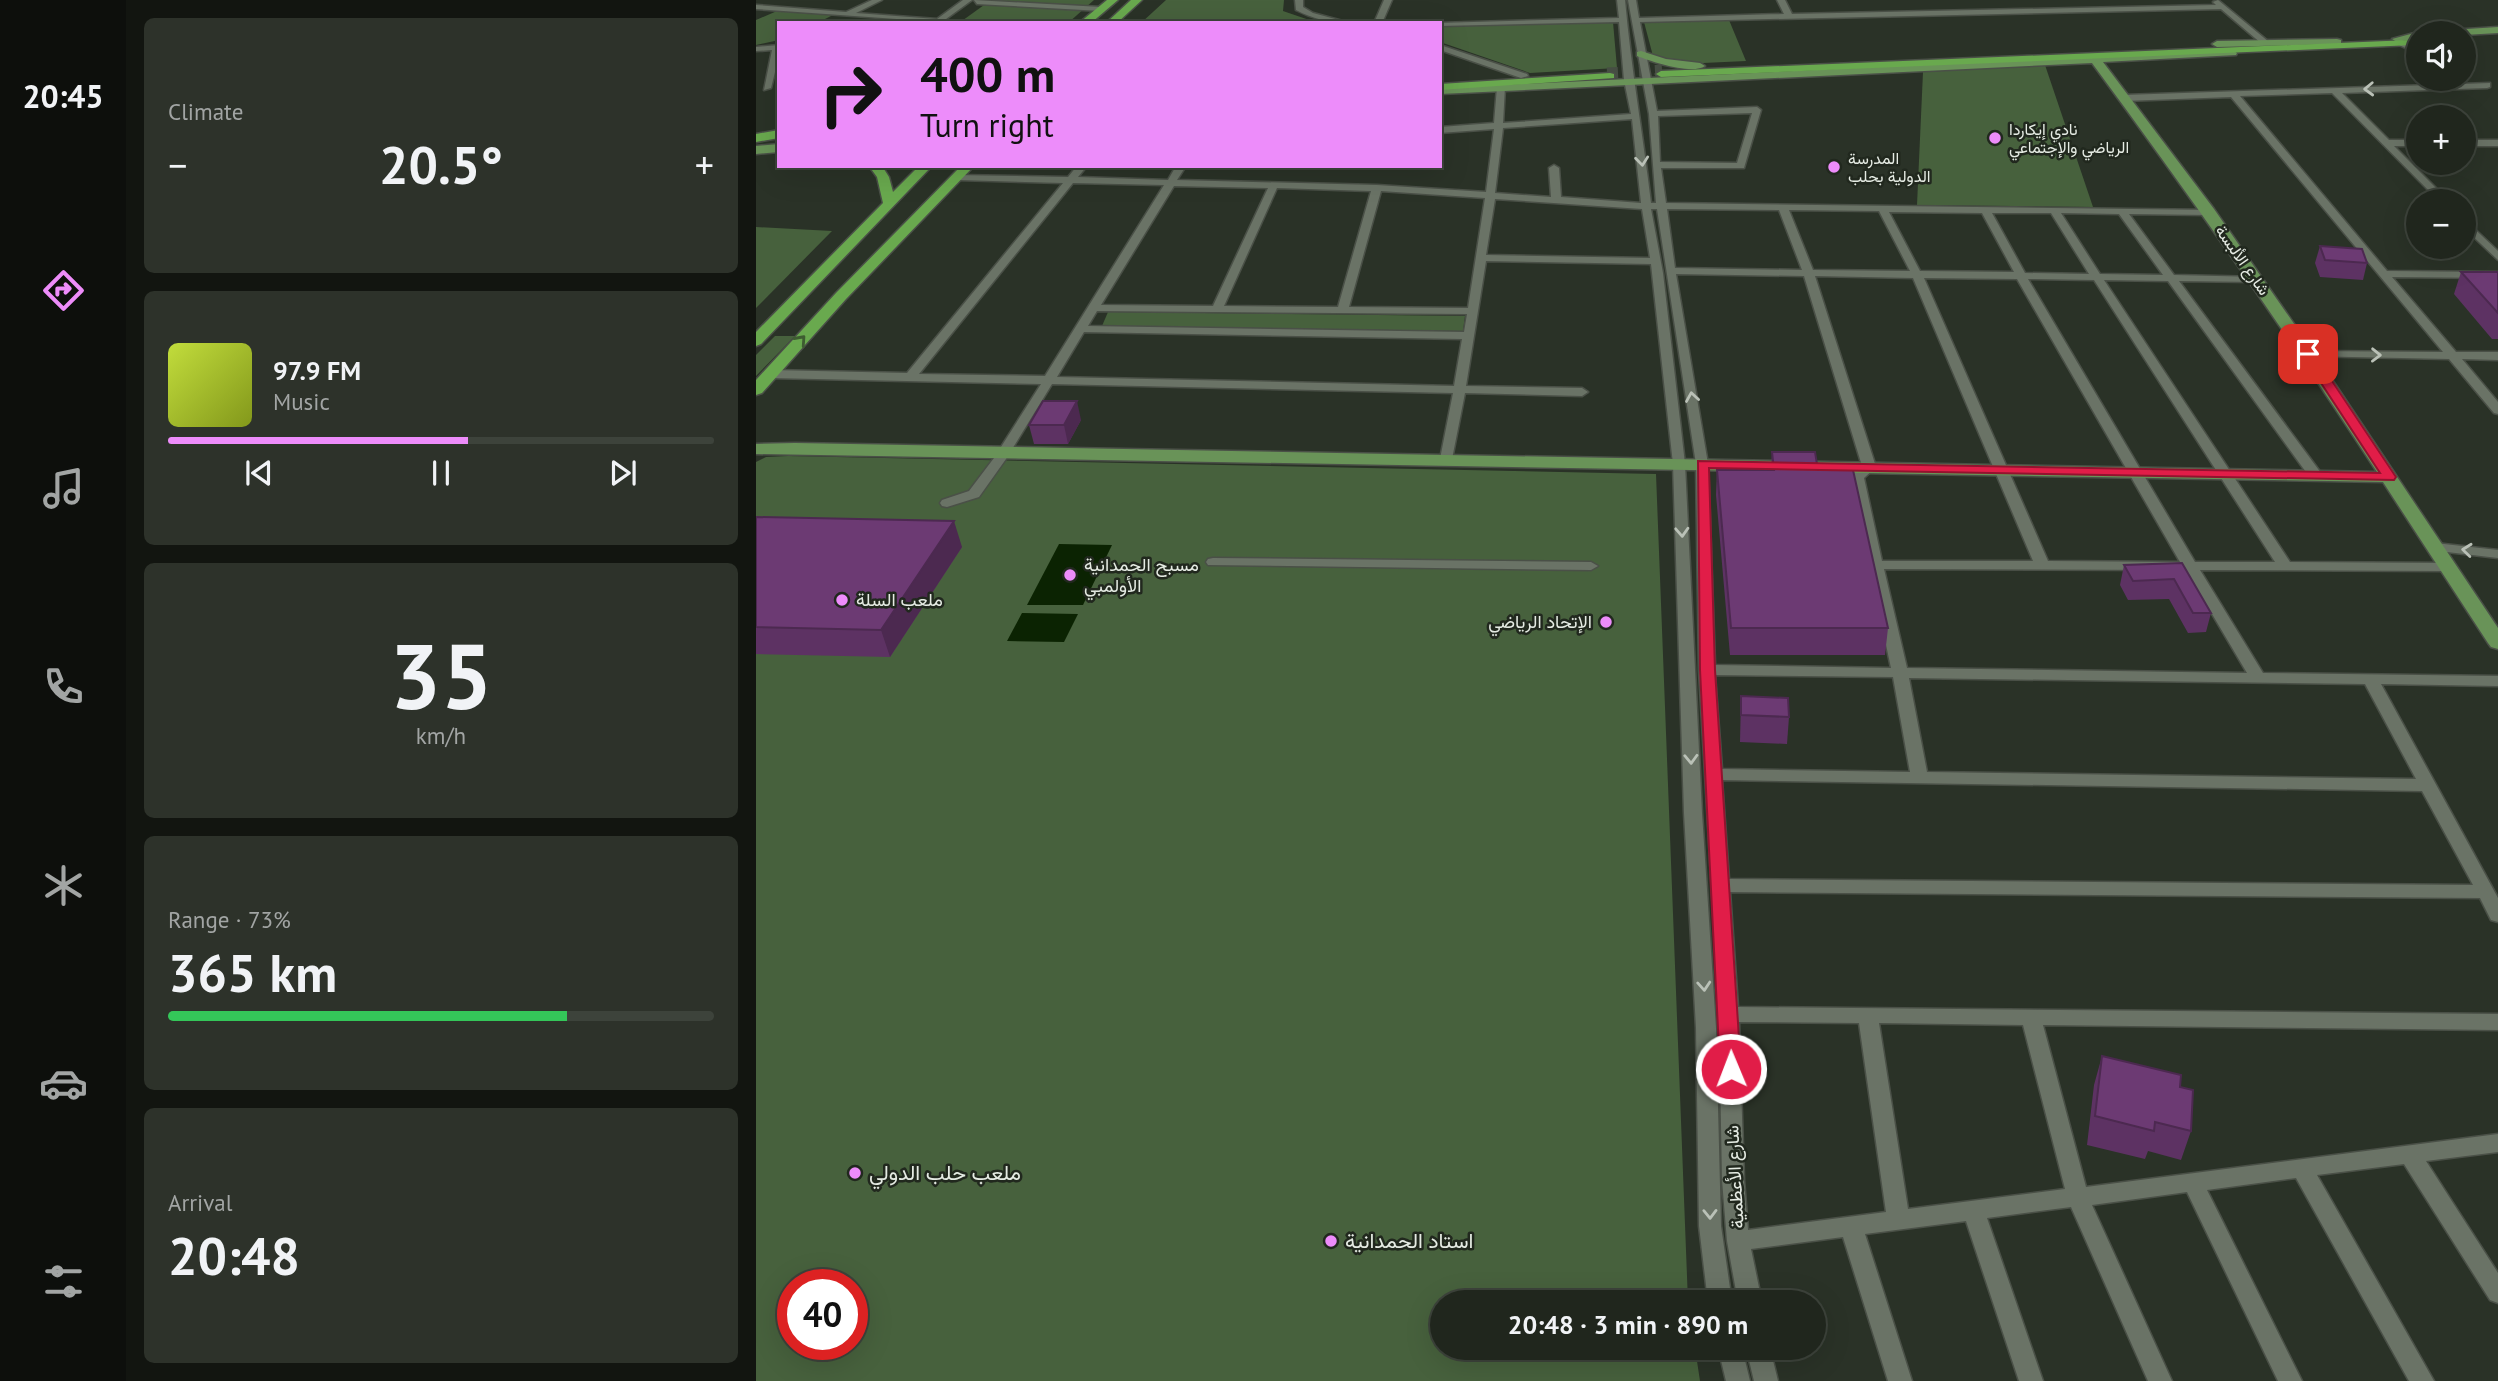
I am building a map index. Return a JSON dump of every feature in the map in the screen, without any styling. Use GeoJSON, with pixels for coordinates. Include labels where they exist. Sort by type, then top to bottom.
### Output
{"type":"FeatureCollection","features":[{"type":"Feature","properties":{"kind":"highway"},"geometry":{"type":"LineString","coordinates":[[1086,21],[1113,0]]}},
{"type":"Feature","properties":{"kind":"highway"},"geometry":{"type":"LineString","coordinates":[[1102,21],[1126,0]]}},
{"type":"Feature","properties":{"kind":"highway"},"geometry":{"type":"LineString","coordinates":[[1113,21],[1137,0]]}},
{"type":"Feature","properties":{"kind":"highway"},"geometry":{"type":"LineString","coordinates":[[1123,21],[1145,0]]}},
{"type":"Feature","properties":{"kind":"highway"},"geometry":{"type":"LineString","coordinates":[[1661,72],[2406,40]]}},
{"type":"Feature","properties":{"kind":"highway"},"geometry":{"type":"LineString","coordinates":[[1442,85],[1609,75]]}},
{"type":"Feature","properties":{"kind":"highway"},"geometry":{"type":"LineString","coordinates":[[876,168],[883,177],[889,203]]}},
{"type":"Feature","properties":{"kind":"highway"},"geometry":{"type":"LineString","coordinates":[[756,341],[924,168]]}},
{"type":"Feature","properties":{"kind":"highway"},"geometry":{"type":"LineString","coordinates":[[793,302],[856,253],[941,168]]}},
{"type":"Feature","properties":{"kind":"highway"},"geometry":{"type":"LineString","coordinates":[[756,390],[960,170]]}},
{"type":"Feature","properties":{"kind":"main road"},"geometry":{"type":"LineString","coordinates":[[2476,34],[2498,35]]}},
{"type":"Feature","properties":{"kind":"main road"},"geometry":{"type":"LineString","coordinates":[[2476,38],[2498,35]]}},
{"type":"Feature","properties":{"kind":"main road"},"geometry":{"type":"LineString","coordinates":[[1644,74],[1712,66],[2265,42],[2340,43]]}},
{"type":"Feature","properties":{"kind":"main road"},"geometry":{"type":"LineString","coordinates":[[1442,85],[1501,87],[1644,74],[2095,59],[2340,43]]}},
{"type":"Feature","properties":{"kind":"main road"},"geometry":{"type":"LineString","coordinates":[[1641,54],[1670,63],[1712,66]]}},
{"type":"Feature","properties":{"kind":"main road","name":"شارع الألبسة"},"geometry":{"type":"LineString","coordinates":[[2095,59],[2209,212],[2308,354],[2498,643]]}},
{"type":"Feature","properties":{"kind":"main road"},"geometry":{"type":"LineString","coordinates":[[1442,85],[1524,76],[1628,75]]}},
{"type":"Feature","properties":{"kind":"main road"},"geometry":{"type":"LineString","coordinates":[[756,442],[779,447]]}},
{"type":"Feature","properties":{"kind":"main road"},"geometry":{"type":"LineString","coordinates":[[756,449],[779,447],[2389,477]]}},
{"type":"Feature","properties":{"kind":"street"},"geometry":{"type":"LineString","coordinates":[[832,21],[877,0]]}},
{"type":"Feature","properties":{"kind":"street"},"geometry":{"type":"LineString","coordinates":[[938,21],[968,0]]}},
{"type":"Feature","properties":{"kind":"street"},"geometry":{"type":"LineString","coordinates":[[1299,0],[1299,8],[1311,15],[1337,21]]}},
{"type":"Feature","properties":{"kind":"street"},"geometry":{"type":"LineString","coordinates":[[1379,21],[1388,0]]}},
{"type":"Feature","properties":{"kind":"street"},"geometry":{"type":"LineString","coordinates":[[1621,0],[1628,75],[1656,261],[1679,464],[1693,813],[1706,1028],[1710,1226],[1718,1290]]}},
{"type":"Feature","properties":{"kind":"street","name":"شارع الأعظمية"},"geometry":{"type":"LineString","coordinates":[[1632,0],[1653,114],[1656,165],[1670,271],[1702,464],[1707,670],[1729,1014],[1733,1180],[1738,1241],[1747,1290]]}},
{"type":"Feature","properties":{"kind":"street"},"geometry":{"type":"LineString","coordinates":[[1781,0],[1789,16]]}},
{"type":"Feature","properties":{"kind":"street"},"geometry":{"type":"LineString","coordinates":[[2090,0],[2100,9]]}},
{"type":"Feature","properties":{"kind":"street"},"geometry":{"type":"LineString","coordinates":[[2216,0],[2265,42]]}},
{"type":"Feature","properties":{"kind":"street"},"geometry":{"type":"LineString","coordinates":[[950,21],[979,1],[1101,9]]}},
{"type":"Feature","properties":{"kind":"street"},"geometry":{"type":"LineString","coordinates":[[756,6],[926,21]]}},
{"type":"Feature","properties":{"kind":"street"},"geometry":{"type":"LineString","coordinates":[[1635,20],[1923,10],[2224,7]]}},
{"type":"Feature","properties":{"kind":"street"},"geometry":{"type":"LineString","coordinates":[[756,17],[776,8]]}},
{"type":"Feature","properties":{"kind":"street"},"geometry":{"type":"LineString","coordinates":[[1442,24],[1623,20]]}},
{"type":"Feature","properties":{"kind":"street"},"geometry":{"type":"LineString","coordinates":[[756,49],[777,47]]}},
{"type":"Feature","properties":{"kind":"street"},"geometry":{"type":"LineString","coordinates":[[1442,48],[1524,76]]}},
{"type":"Feature","properties":{"kind":"street"},"geometry":{"type":"LineString","coordinates":[[768,86],[777,51]]}},
{"type":"Feature","properties":{"kind":"street"},"geometry":{"type":"LineString","coordinates":[[2476,81],[2498,88]]}},
{"type":"Feature","properties":{"kind":"street"},"geometry":{"type":"LineString","coordinates":[[756,87],[777,85]]}},
{"type":"Feature","properties":{"kind":"street"},"geometry":{"type":"LineString","coordinates":[[2124,98],[2487,85]]}},
{"type":"Feature","properties":{"kind":"street"},"geometry":{"type":"LineString","coordinates":[[1446,460],[1461,390],[1481,258],[1499,126],[1501,87]]}},
{"type":"Feature","properties":{"kind":"street"},"geometry":{"type":"LineString","coordinates":[[2335,91],[2432,189]]}},
{"type":"Feature","properties":{"kind":"street"},"geometry":{"type":"LineString","coordinates":[[2234,95],[2498,410]]}},
{"type":"Feature","properties":{"kind":"street"},"geometry":{"type":"LineString","coordinates":[[1653,114],[1757,110],[1741,166],[1656,165]]}},
{"type":"Feature","properties":{"kind":"street"},"geometry":{"type":"LineString","coordinates":[[1442,130],[1636,116]]}},
{"type":"Feature","properties":{"kind":"street"},"geometry":{"type":"LineString","coordinates":[[2386,142],[2406,143]]}},
{"type":"Feature","properties":{"kind":"street"},"geometry":{"type":"LineString","coordinates":[[2476,143],[2498,144]]}},
{"type":"Feature","properties":{"kind":"street"},"geometry":{"type":"LineString","coordinates":[[910,377],[1080,168]]}},
{"type":"Feature","properties":{"kind":"street"},"geometry":{"type":"LineString","coordinates":[[947,503],[974,494],[1004,452],[1180,168]]}},
{"type":"Feature","properties":{"kind":"street"},"geometry":{"type":"LineString","coordinates":[[1554,168],[1556,200]]}},
{"type":"Feature","properties":{"kind":"street"},"geometry":{"type":"LineString","coordinates":[[960,170],[1070,180],[1377,188],[1646,206],[2209,212]]}},
{"type":"Feature","properties":{"kind":"street"},"geometry":{"type":"LineString","coordinates":[[1217,309],[1273,186]]}},
{"type":"Feature","properties":{"kind":"street"},"geometry":{"type":"LineString","coordinates":[[1343,310],[1377,188]]}},
{"type":"Feature","properties":{"kind":"street"},"geometry":{"type":"LineString","coordinates":[[1882,207],[1917,275],[2042,565]]}},
{"type":"Feature","properties":{"kind":"street"},"geometry":{"type":"LineString","coordinates":[[1783,208],[1808,274],[1869,467],[1857,477],[1920,778]]}},
{"type":"Feature","properties":{"kind":"street"},"geometry":{"type":"LineString","coordinates":[[1986,210],[2020,275],[2134,472],[2258,678]]}},
{"type":"Feature","properties":{"kind":"street"},"geometry":{"type":"LineString","coordinates":[[2054,211],[2285,566]]}},
{"type":"Feature","properties":{"kind":"street"},"geometry":{"type":"LineString","coordinates":[[2122,211],[2168,278],[2316,476]]}},
{"type":"Feature","properties":{"kind":"street"},"geometry":{"type":"LineString","coordinates":[[2476,234],[2498,257]]}},
{"type":"Feature","properties":{"kind":"street"},"geometry":{"type":"LineString","coordinates":[[1481,258],[1656,261]]}},
{"type":"Feature","properties":{"kind":"street"},"geometry":{"type":"LineString","coordinates":[[1670,271],[2256,279]]}},
{"type":"Feature","properties":{"kind":"street"},"geometry":{"type":"LineString","coordinates":[[2386,274],[2498,275]]}},
{"type":"Feature","properties":{"kind":"street"},"geometry":{"type":"LineString","coordinates":[[1094,308],[1473,311]]}},
{"type":"Feature","properties":{"kind":"street"},"geometry":{"type":"LineString","coordinates":[[1081,329],[1469,336]]}},
{"type":"Feature","properties":{"kind":"street"},"geometry":{"type":"LineString","coordinates":[[2308,354],[2498,356]]}},
{"type":"Feature","properties":{"kind":"street"},"geometry":{"type":"LineString","coordinates":[[771,374],[1583,392]]}},
{"type":"Feature","properties":{"kind":"street"},"geometry":{"type":"LineString","coordinates":[[2435,547],[2498,554]]}},
{"type":"Feature","properties":{"kind":"street"},"geometry":{"type":"LineString","coordinates":[[1213,562],[1591,566]]}},
{"type":"Feature","properties":{"kind":"street"},"geometry":{"type":"LineString","coordinates":[[1876,565],[2448,567]]}},
{"type":"Feature","properties":{"kind":"street"},"geometry":{"type":"LineString","coordinates":[[1707,670],[2498,681]]}},
{"type":"Feature","properties":{"kind":"street"},"geometry":{"type":"LineString","coordinates":[[2370,679],[2498,915]]}},
{"type":"Feature","properties":{"kind":"street"},"geometry":{"type":"LineString","coordinates":[[1713,774],[2426,785]]}},
{"type":"Feature","properties":{"kind":"street"},"geometry":{"type":"LineString","coordinates":[[1721,885],[2485,892]]}},
{"type":"Feature","properties":{"kind":"street"},"geometry":{"type":"LineString","coordinates":[[1729,1014],[2498,1022]]}},
{"type":"Feature","properties":{"kind":"street"},"geometry":{"type":"LineString","coordinates":[[1868,1017],[1899,1222]]}},
{"type":"Feature","properties":{"kind":"street"},"geometry":{"type":"LineString","coordinates":[[2031,1018],[2078,1198],[2160,1381]]}},
{"type":"Feature","properties":{"kind":"street"},"geometry":{"type":"LineString","coordinates":[[1738,1241],[2498,1143]]}},
{"type":"Feature","properties":{"kind":"street"},"geometry":{"type":"LineString","coordinates":[[2410,1155],[2498,1293]]}},
{"type":"Feature","properties":{"kind":"street"},"geometry":{"type":"LineString","coordinates":[[2302,1169],[2422,1381]]}},
{"type":"Feature","properties":{"kind":"street"},"geometry":{"type":"LineString","coordinates":[[2193,1183],[2290,1381]]}},
{"type":"Feature","properties":{"kind":"street"},"geometry":{"type":"LineString","coordinates":[[1974,1212],[2031,1381]]}},
{"type":"Feature","properties":{"kind":"street"},"geometry":{"type":"LineString","coordinates":[[1850,1227],[1900,1381]]}},
{"type":"Feature","properties":{"kind":"street"},"geometry":{"type":"LineString","coordinates":[[1733,1360],[1738,1381]]}},
{"type":"Feature","properties":{"kind":"street"},"geometry":{"type":"LineString","coordinates":[[1761,1360],[1766,1381]]}},
{"type":"Feature","properties":{"kind":"shaded area"},"geometry":{"type":"Polygon","coordinates":[[[991,0],[1094,0],[1070,21],[962,21],[991,0]]]}},
{"type":"Feature","properties":{"kind":"shaded area"},"geometry":{"type":"Polygon","coordinates":[[[1166,0],[1284,0],[1283,11],[1312,21],[1143,21],[1166,0]]]}},
{"type":"Feature","properties":{"kind":"shaded area"},"geometry":{"type":"Polygon","coordinates":[[[777,11],[833,15],[821,21],[777,21],[777,40],[756,45],[756,20],[777,11]]]}},
{"type":"Feature","properties":{"kind":"shaded area"},"geometry":{"type":"Polygon","coordinates":[[[1729,20],[1746,61],[1682,64],[1653,56],[1644,22],[1729,20]]]}},
{"type":"Feature","properties":{"kind":"shaded area"},"geometry":{"type":"Polygon","coordinates":[[[1613,22],[1617,68],[1530,73],[1442,43],[1442,26],[1613,22]]]}},
{"type":"Feature","properties":{"kind":"shaded area","name":"نادي إيكاردا الرياضي والإجتماعي"},"geometry":{"type":"Polygon","coordinates":[[[2045,65],[2093,207],[1917,205],[1923,72],[2045,65]]]}},
{"type":"Feature","properties":{"kind":"shaded area"},"geometry":{"type":"Polygon","coordinates":[[[756,227],[832,231],[756,308],[756,227]]]}},
{"type":"Feature","properties":{"kind":"shaded area"},"geometry":{"type":"Polygon","coordinates":[[[1108,312],[1465,316],[1463,331],[1102,326],[1108,312]]]}},
{"type":"Feature","properties":{"kind":"shaded area"},"geometry":{"type":"Polygon","coordinates":[[[775,336],[795,336],[756,376],[756,355],[775,336]]]}},
{"type":"Feature","properties":{"kind":"shaded area"},"geometry":{"type":"Polygon","coordinates":[[[788,456],[1656,474],[1688,1290],[1430,1290],[1430,1360],[1697,1360],[1700,1381],[756,1381],[756,462],[766,457],[788,456]]]}},
{"type":"Feature","properties":{"kind":"shaded area","name":"مسبح الحمدانية الأولمبي"},"geometry":{"type":"Polygon","coordinates":[[[1059,544],[1112,545],[1083,605],[1027,605],[1059,544]]]}},
{"type":"Feature","properties":{"kind":"shaded area"},"geometry":{"type":"Polygon","coordinates":[[[1022,613],[1078,614],[1064,642],[1007,641],[1022,613]]]}},
{"type":"Feature","properties":{"kind":"building"},"geometry":{"type":"Polygon","coordinates":[[[2320,246],[2362,249],[2367,263],[2325,260],[2320,246]]]}},
{"type":"Feature","properties":{"kind":"building"},"geometry":{"type":"Polygon","coordinates":[[[2461,272],[2498,272],[2498,313],[2461,272]]]}},
{"type":"Feature","properties":{"kind":"building"},"geometry":{"type":"Polygon","coordinates":[[[1043,401],[1077,401],[1064,425],[1029,425],[1043,401]]]}},
{"type":"Feature","properties":{"kind":"building"},"geometry":{"type":"Polygon","coordinates":[[[1772,452],[1815,452],[1818,470],[1853,470],[1888,628],[1731,628],[1717,470],[1774,470],[1772,452]]]}},
{"type":"Feature","properties":{"kind":"building","name":"ملعب السلة"},"geometry":{"type":"Polygon","coordinates":[[[756,517],[954,521],[881,630],[756,627],[756,517]]]}},
{"type":"Feature","properties":{"kind":"building"},"geometry":{"type":"Polygon","coordinates":[[[2182,563],[2211,613],[2193,613],[2174,579],[2133,581],[2124,565],[2182,563]]]}},
{"type":"Feature","properties":{"kind":"building"},"geometry":{"type":"Polygon","coordinates":[[[1741,696],[1788,698],[1789,717],[1741,715],[1741,696]]]}},
{"type":"Feature","properties":{"kind":"building"},"geometry":{"type":"Polygon","coordinates":[[[2102,1056],[2181,1075],[2180,1087],[2193,1090],[2191,1131],[2155,1122],[2154,1131],[2095,1116],[2102,1056]]]}},
{"type":"Feature","properties":{"kind":"tunnel"},"geometry":{"type":"LineString","coordinates":[[1607,73],[1662,70]]}},
{"type":"Feature","properties":{"kind":"place","name":"نادي إيكاردا الرياضي والإجتماعي"},"geometry":{"type":"Point","coordinates":[1995,138]}},
{"type":"Feature","properties":{"kind":"place","name":"المدرسة الدولية بحلب"},"geometry":{"type":"Point","coordinates":[1834,167]}},
{"type":"Feature","properties":{"kind":"place","name":"مسبح الحمدانية الأولمبي"},"geometry":{"type":"Point","coordinates":[1070,575]}},
{"type":"Feature","properties":{"kind":"place","name":"ملعب السلة"},"geometry":{"type":"Point","coordinates":[842,600]}},
{"type":"Feature","properties":{"kind":"place","name":"الإتحاد الرياضي"},"geometry":{"type":"Point","coordinates":[1606,622]}},
{"type":"Feature","properties":{"kind":"place","name":"ملعب حلب الدولي"},"geometry":{"type":"Point","coordinates":[855,1173]}},
{"type":"Feature","properties":{"kind":"place","name":"استاد الحمدانية"},"geometry":{"type":"Point","coordinates":[1331,1241]}},
{"type":"Feature","properties":{"kind":"route"},"geometry":{"type":"LineString","coordinates":[[1731,1069],[1707,670],[1702,464],[2389,477],[2308,354]]}}]}
